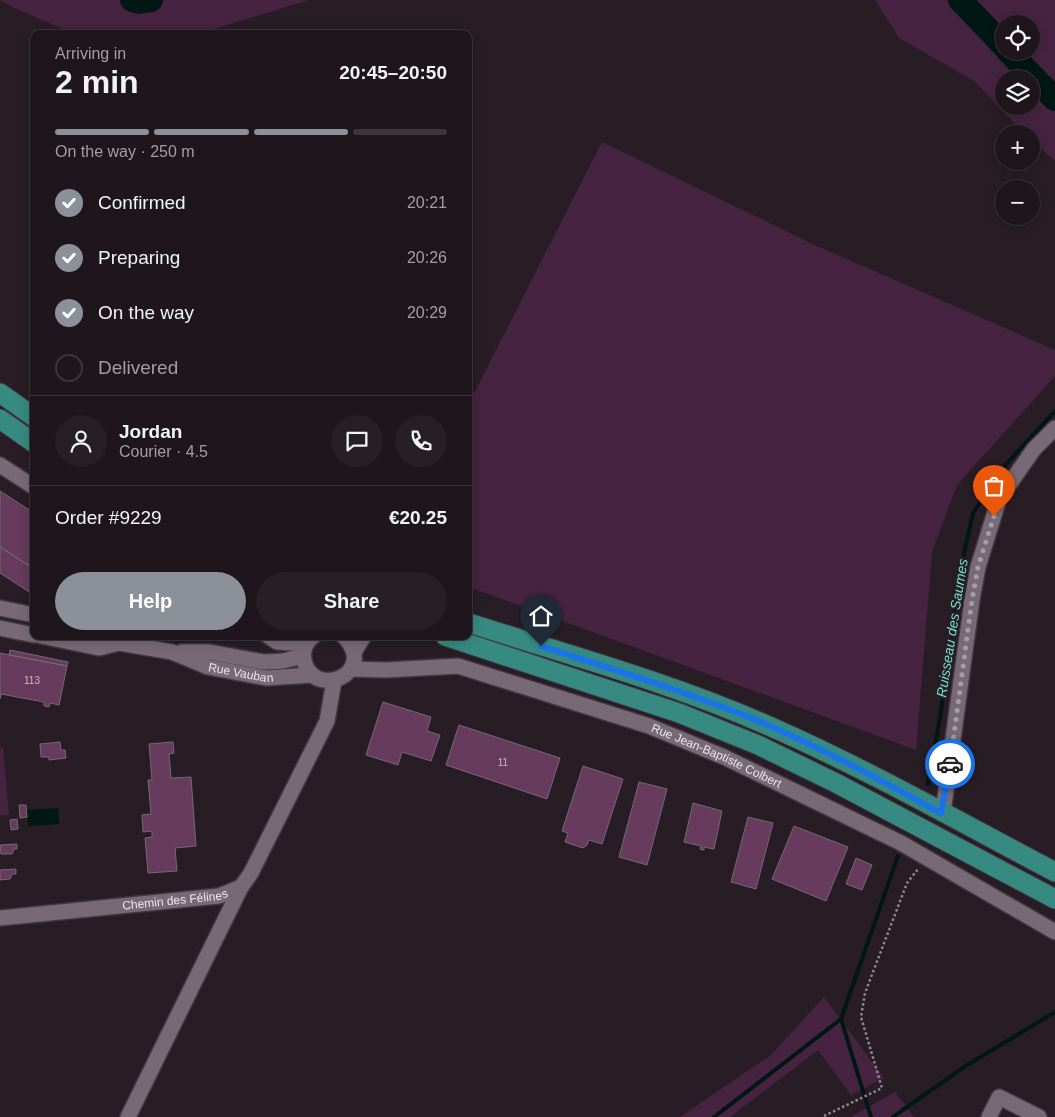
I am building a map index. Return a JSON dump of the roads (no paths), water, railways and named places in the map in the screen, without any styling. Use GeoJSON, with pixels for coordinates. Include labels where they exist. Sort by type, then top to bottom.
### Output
{"type":"FeatureCollection","features":[{"type":"Feature","properties":{"kind":"main road"},"geometry":{"type":"LineString","coordinates":[[0,393],[30,414]]}},
{"type":"Feature","properties":{"kind":"main road"},"geometry":{"type":"LineString","coordinates":[[0,419],[30,440]]}},
{"type":"Feature","properties":{"kind":"main road"},"geometry":{"type":"LineString","coordinates":[[472,624],[687,693],[759,722],[847,762],[1055,872]]}},
{"type":"Feature","properties":{"kind":"main road"},"geometry":{"type":"LineString","coordinates":[[457,640],[679,713],[758,744],[1055,899]]}},
{"type":"Feature","properties":{"kind":"street"},"geometry":{"type":"LineString","coordinates":[[941,813],[944,804],[978,567],[999,499],[1034,449],[1055,428]]}},
{"type":"Feature","properties":{"kind":"street"},"geometry":{"type":"LineString","coordinates":[[0,465],[30,484]]}},
{"type":"Feature","properties":{"kind":"street"},"geometry":{"type":"LineString","coordinates":[[0,608],[30,614]]}},
{"type":"Feature","properties":{"kind":"street"},"geometry":{"type":"LineString","coordinates":[[0,628],[30,634]]}},
{"type":"Feature","properties":{"kind":"street","name":"Rue Vauban"},"geometry":{"type":"LineString","coordinates":[[60,640],[99,648],[115,640],[172,652],[208,666],[266,678],[312,675],[323,680],[334,681]]}},
{"type":"Feature","properties":{"kind":"street"},"geometry":{"type":"LineString","coordinates":[[274,640],[277,642],[309,642],[306,667],[312,675]]}},
{"type":"Feature","properties":{"kind":"street"},"geometry":{"type":"LineString","coordinates":[[334,681],[344,676],[354,661],[354,652],[348,640]]}},
{"type":"Feature","properties":{"kind":"street"},"geometry":{"type":"LineString","coordinates":[[354,652],[362,640]]}},
{"type":"Feature","properties":{"kind":"street","name":"Rue Vauban"},"geometry":{"type":"LineString","coordinates":[[172,652],[210,652],[264,662],[283,661],[309,642]]}},
{"type":"Feature","properties":{"kind":"street","name":"Rue Jean-Baptiste Colbert"},"geometry":{"type":"LineString","coordinates":[[351,668],[386,670],[458,666],[649,726],[724,757],[901,843],[1055,932]]}},
{"type":"Feature","properties":{"kind":"street","name":"Chemin des Félines"},"geometry":{"type":"LineString","coordinates":[[0,918],[219,896],[241,887],[251,873],[327,721],[334,681]]}},
{"type":"Feature","properties":{"kind":"street"},"geometry":{"type":"LineString","coordinates":[[128,1117],[241,887]]}},
{"type":"Feature","properties":{"kind":"street"},"geometry":{"type":"LineString","coordinates":[[989,1117],[1000,1097],[1039,1117]]}},
{"type":"Feature","properties":{"kind":"waterway"},"geometry":{"type":"LineString","coordinates":[[132,0],[139,2],[151,0]]}},
{"type":"Feature","properties":{"kind":"waterway"},"geometry":{"type":"LineString","coordinates":[[960,0],[995,37]]}},
{"type":"Feature","properties":{"kind":"waterway"},"geometry":{"type":"LineString","coordinates":[[1017,60],[1055,99]]}},
{"type":"Feature","properties":{"kind":"waterway","name":"Ruisseau des Saumes"},"geometry":{"type":"LineString","coordinates":[[928,784],[940,718],[960,571],[973,513],[1000,471],[1055,411]]}},
{"type":"Feature","properties":{"kind":"waterway","name":"Ruisseau des Saumes"},"geometry":{"type":"LineString","coordinates":[[714,1117],[841,1019],[898,856]]}},
{"type":"Feature","properties":{"kind":"waterway"},"geometry":{"type":"LineString","coordinates":[[893,1117],[964,1067],[1055,1012]]}},
{"type":"Feature","properties":{"kind":"waterway"},"geometry":{"type":"LineString","coordinates":[[841,1019],[871,1117]]}}]}
